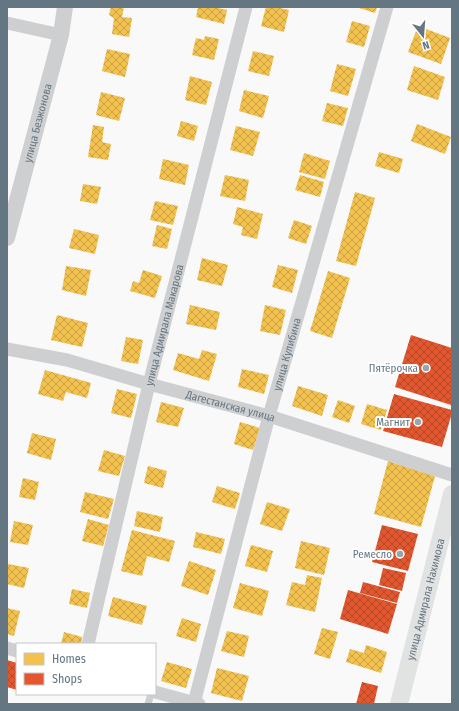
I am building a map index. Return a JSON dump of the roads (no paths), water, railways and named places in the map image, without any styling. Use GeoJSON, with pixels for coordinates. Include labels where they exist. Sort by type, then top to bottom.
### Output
{"type":"FeatureCollection","features":[{"type":"Feature","properties":{"kind":"main road","name":"улица Адмирала Нахимова"},"geometry":{"type":"LineString","coordinates":[[399,704],[452,494]]}},
{"type":"Feature","properties":{"kind":"street","name":"улица Безжонова"},"geometry":{"type":"LineString","coordinates":[[7,238],[61,35],[65,7]]}},
{"type":"Feature","properties":{"kind":"street","name":"улица Адмирала Макарова"},"geometry":{"type":"LineString","coordinates":[[88,643],[149,384],[246,7]]}},
{"type":"Feature","properties":{"kind":"street","name":"улица Кулибина"},"geometry":{"type":"LineString","coordinates":[[196,703],[269,416],[387,7]]}},
{"type":"Feature","properties":{"kind":"street"},"geometry":{"type":"LineString","coordinates":[[7,23],[61,35]]}},
{"type":"Feature","properties":{"kind":"street","name":"Дагестанская улица"},"geometry":{"type":"LineString","coordinates":[[7,349],[67,360],[149,384],[269,416],[452,475]]}},
{"type":"Feature","properties":{"kind":"street"},"geometry":{"type":"LineString","coordinates":[[156,692],[196,703]]}},
{"type":"Feature","properties":{"kind":"place","name":"Пятёрочка"},"geometry":{"type":"Point","coordinates":[426,368]}},
{"type":"Feature","properties":{"kind":"place","name":"Магнит"},"geometry":{"type":"Point","coordinates":[418,422]}},
{"type":"Feature","properties":{"kind":"place","name":"Ремесло"},"geometry":{"type":"Point","coordinates":[400,554]}}]}
